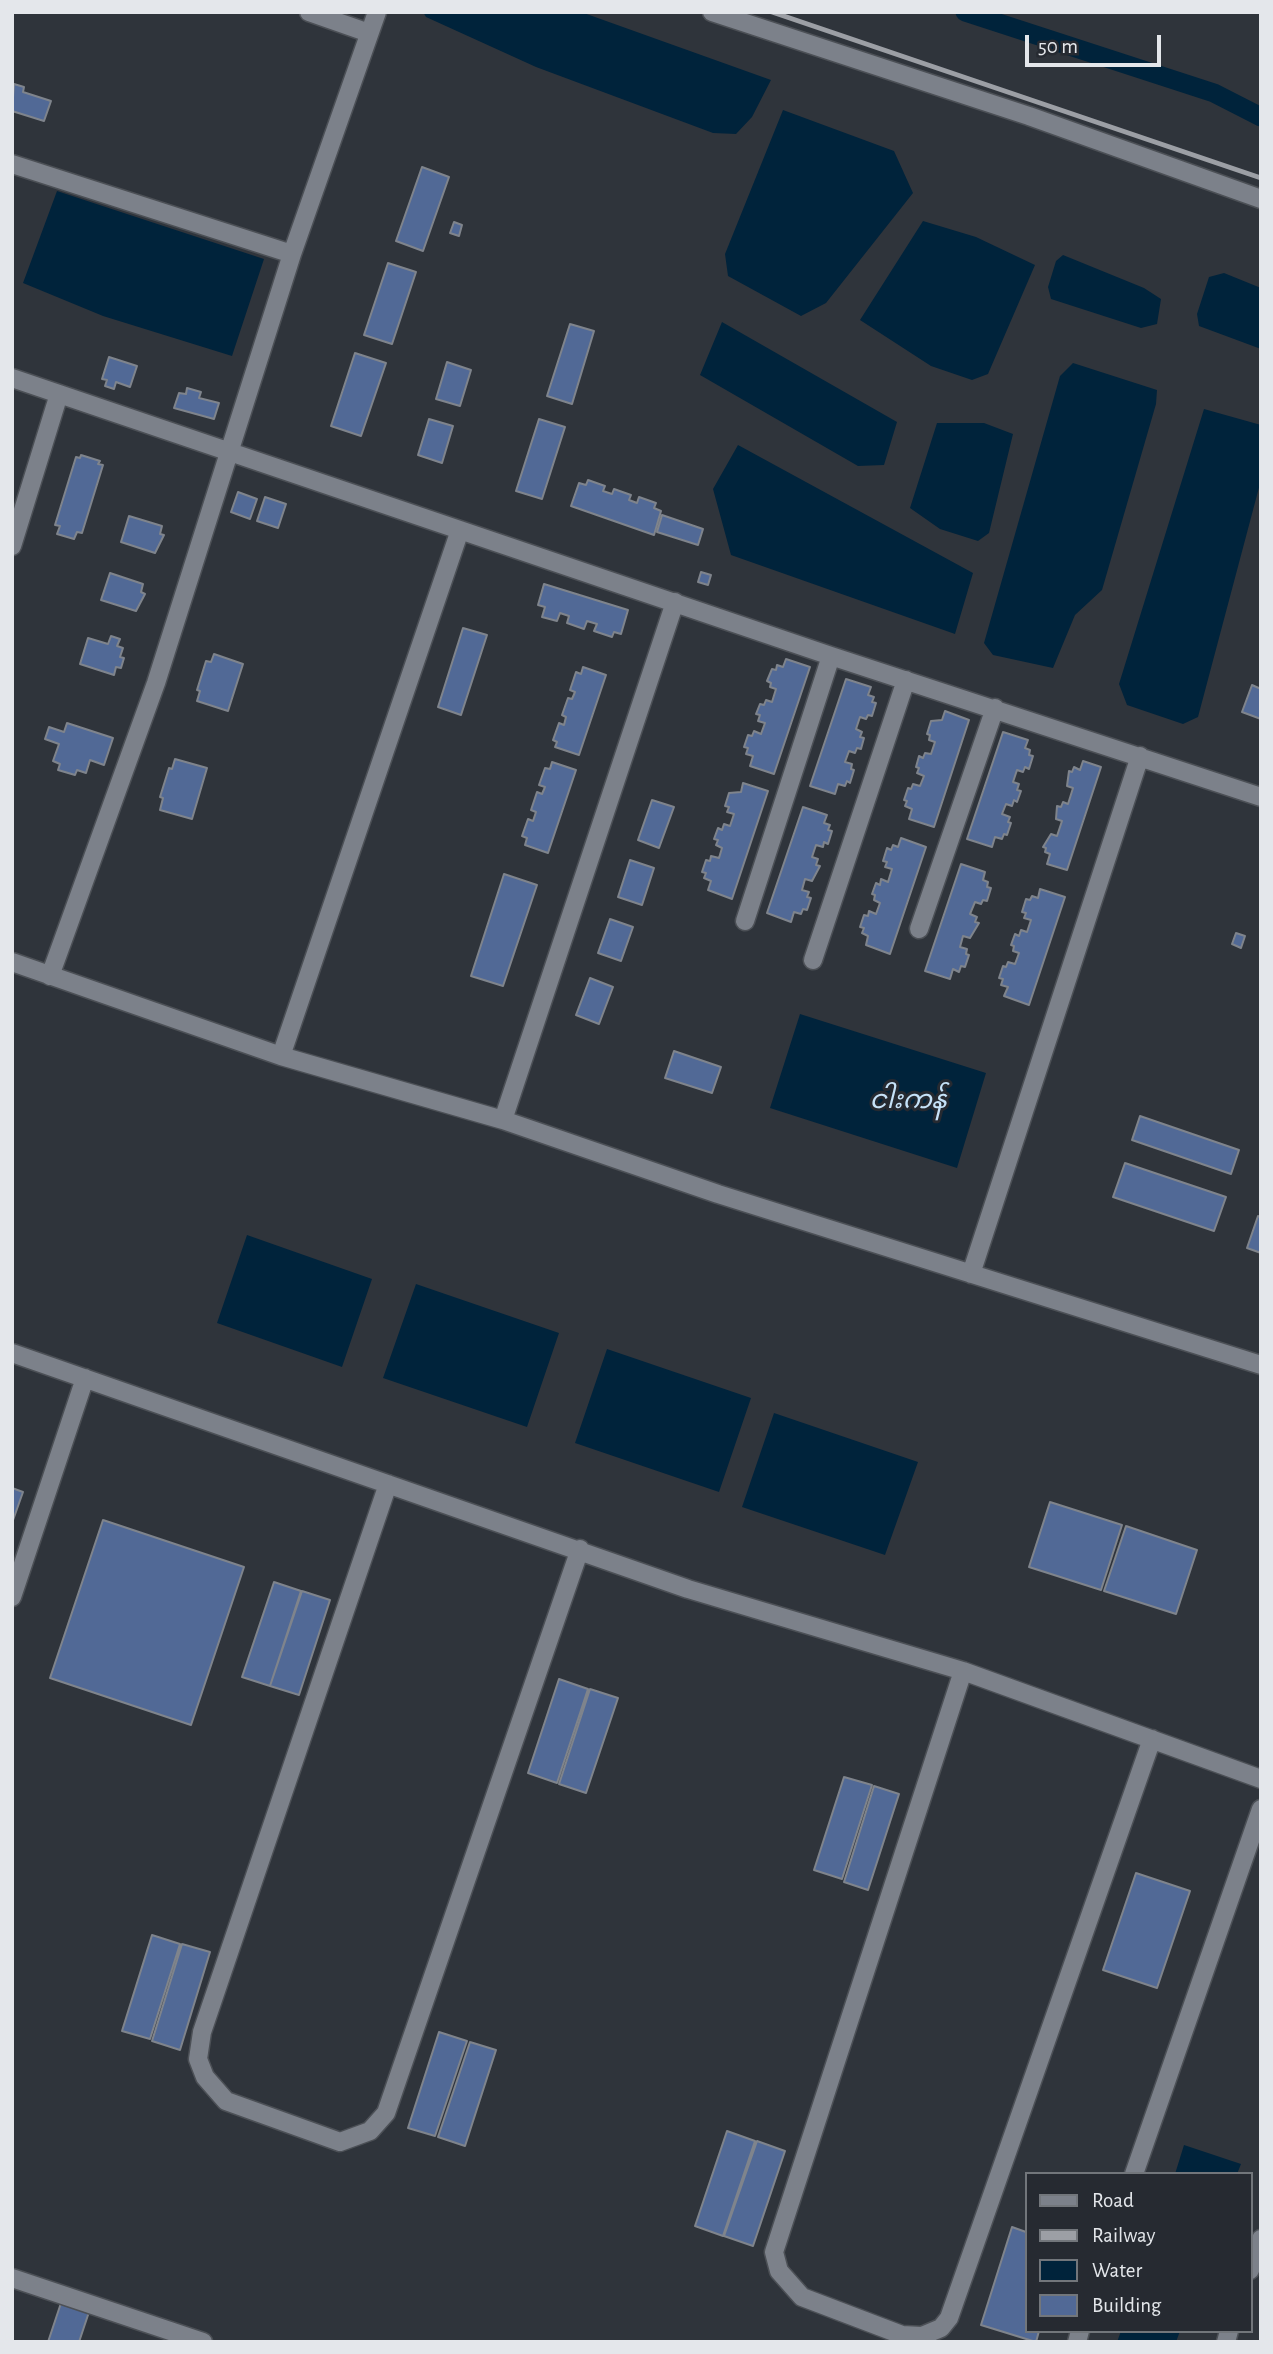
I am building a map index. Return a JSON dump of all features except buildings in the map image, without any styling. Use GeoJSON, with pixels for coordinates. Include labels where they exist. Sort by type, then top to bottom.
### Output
{"type":"FeatureCollection","features":[{"type":"Feature","properties":{"kind":"street"},"geometry":{"type":"LineString","coordinates":[[309,12],[369,33]]}},
{"type":"Feature","properties":{"kind":"street"},"geometry":{"type":"LineString","coordinates":[[50,976],[156,683],[292,254],[377,12]]}},
{"type":"Feature","properties":{"kind":"street"},"geometry":{"type":"LineString","coordinates":[[712,12],[1029,116],[1261,199]]}},
{"type":"Feature","properties":{"kind":"street"},"geometry":{"type":"LineString","coordinates":[[12,163],[292,254]]}},
{"type":"Feature","properties":{"kind":"street"},"geometry":{"type":"LineString","coordinates":[[12,378],[232,450],[831,656],[1261,797]]}},
{"type":"Feature","properties":{"kind":"street"},"geometry":{"type":"LineString","coordinates":[[12,546],[60,394]]}},
{"type":"Feature","properties":{"kind":"street"},"geometry":{"type":"LineString","coordinates":[[281,1056],[460,530]]}},
{"type":"Feature","properties":{"kind":"street"},"geometry":{"type":"LineString","coordinates":[[503,1120],[675,602]]}},
{"type":"Feature","properties":{"kind":"street"},"geometry":{"type":"LineString","coordinates":[[745,921],[831,656]]}},
{"type":"Feature","properties":{"kind":"street"},"geometry":{"type":"LineString","coordinates":[[813,960],[906,680]]}},
{"type":"Feature","properties":{"kind":"street"},"geometry":{"type":"LineString","coordinates":[[919,929],[995,708]]}},
{"type":"Feature","properties":{"kind":"street"},"geometry":{"type":"LineString","coordinates":[[971,1274],[1140,757]]}},
{"type":"Feature","properties":{"kind":"street"},"geometry":{"type":"LineString","coordinates":[[12,962],[281,1056],[503,1120],[718,1194],[1261,1364]]}},
{"type":"Feature","properties":{"kind":"street"},"geometry":{"type":"LineString","coordinates":[[12,1353],[580,1549],[688,1589],[964,1671],[1261,1779]]}},
{"type":"Feature","properties":{"kind":"street"},"geometry":{"type":"LineString","coordinates":[[12,1597],[85,1378]]}},
{"type":"Feature","properties":{"kind":"street"},"geometry":{"type":"LineString","coordinates":[[388,1484],[202,2032],[198,2059],[205,2077],[226,2101],[340,2142],[370,2131],[386,2113],[580,1549]]}},
{"type":"Feature","properties":{"kind":"street"},"geometry":{"type":"LineString","coordinates":[[964,1671],[774,2252],[777,2267],[785,2280],[802,2297],[902,2335],[922,2336],[941,2328],[949,2318],[1152,1740]]}},
{"type":"Feature","properties":{"kind":"street"},"geometry":{"type":"LineString","coordinates":[[1135,2172],[1261,1809]]}},
{"type":"Feature","properties":{"kind":"street"},"geometry":{"type":"LineString","coordinates":[[1252,2264],[1261,2239]]}},
{"type":"Feature","properties":{"kind":"street"},"geometry":{"type":"LineString","coordinates":[[12,2278],[203,2342]]}},
{"type":"Feature","properties":{"kind":"water"},"geometry":{"type":"Polygon","coordinates":[[[423,12],[581,12],[771,80],[752,117],[736,134],[713,133],[536,67],[426,17],[423,12]]]}},
{"type":"Feature","properties":{"kind":"water"},"geometry":{"type":"Polygon","coordinates":[[[783,110],[894,151],[913,193],[826,303],[801,316],[728,276],[725,254],[783,110]]]}},
{"type":"Feature","properties":{"kind":"water"},"geometry":{"type":"Polygon","coordinates":[[[57,191],[264,259],[232,356],[103,316],[23,283],[57,191]]]}},
{"type":"Feature","properties":{"kind":"water"},"geometry":{"type":"Polygon","coordinates":[[[923,221],[976,237],[1035,265],[988,374],[972,380],[931,366],[860,320],[923,221]]]}},
{"type":"Feature","properties":{"kind":"water"},"geometry":{"type":"Polygon","coordinates":[[[1063,255],[1144,288],[1161,299],[1157,324],[1141,328],[1051,299],[1048,287],[1056,261],[1063,255]]]}},
{"type":"Feature","properties":{"kind":"water"},"geometry":{"type":"Polygon","coordinates":[[[1224,273],[1261,288],[1261,349],[1199,326],[1197,314],[1209,277],[1224,273]]]}},
{"type":"Feature","properties":{"kind":"water"},"geometry":{"type":"Polygon","coordinates":[[[722,322],[897,422],[884,465],[858,466],[700,375],[722,322]]]}},
{"type":"Feature","properties":{"kind":"water"},"geometry":{"type":"Polygon","coordinates":[[[1073,363],[1157,390],[1156,404],[1102,590],[1075,615],[1053,668],[993,655],[984,643],[1060,376],[1073,363]]]}},
{"type":"Feature","properties":{"kind":"water"},"geometry":{"type":"Polygon","coordinates":[[[1204,409],[1261,425],[1261,480],[1198,717],[1183,724],[1127,705],[1119,684],[1204,409]]]}},
{"type":"Feature","properties":{"kind":"water"},"geometry":{"type":"Polygon","coordinates":[[[937,423],[984,423],[1013,434],[989,533],[978,541],[940,529],[910,508],[937,423]]]}},
{"type":"Feature","properties":{"kind":"water"},"geometry":{"type":"Polygon","coordinates":[[[738,445],[973,573],[955,634],[731,555],[713,489],[738,445]]]}},
{"type":"Feature","properties":{"kind":"water","name":"ငါးကန်"},"geometry":{"type":"Polygon","coordinates":[[[800,1014],[986,1073],[957,1168],[770,1108],[800,1014]]]}},
{"type":"Feature","properties":{"kind":"water"},"geometry":{"type":"Polygon","coordinates":[[[247,1235],[372,1279],[342,1367],[217,1323],[247,1235]]]}},
{"type":"Feature","properties":{"kind":"water"},"geometry":{"type":"Polygon","coordinates":[[[416,1284],[559,1333],[527,1427],[383,1378],[416,1284]]]}},
{"type":"Feature","properties":{"kind":"water"},"geometry":{"type":"Polygon","coordinates":[[[607,1349],[751,1398],[719,1492],[575,1443],[607,1349]]]}},
{"type":"Feature","properties":{"kind":"water"},"geometry":{"type":"Polygon","coordinates":[[[774,1413],[918,1462],[885,1555],[742,1507],[774,1413]]]}},
{"type":"Feature","properties":{"kind":"water"},"geometry":{"type":"Polygon","coordinates":[[[1184,2145],[1241,2164],[1238,2172],[1176,2172],[1184,2145]]]}},
{"type":"Feature","properties":{"kind":"water"},"geometry":{"type":"Polygon","coordinates":[[[1120,2333],[1179,2333],[1176,2342],[1117,2342],[1120,2333]]]}},
{"type":"Feature","properties":{"kind":"waterway"},"geometry":{"type":"LineString","coordinates":[[965,12],[1214,93],[1261,117]]}},
{"type":"Feature","properties":{"kind":"railway"},"geometry":{"type":"LineString","coordinates":[[772,12],[1261,178]]}}]}
